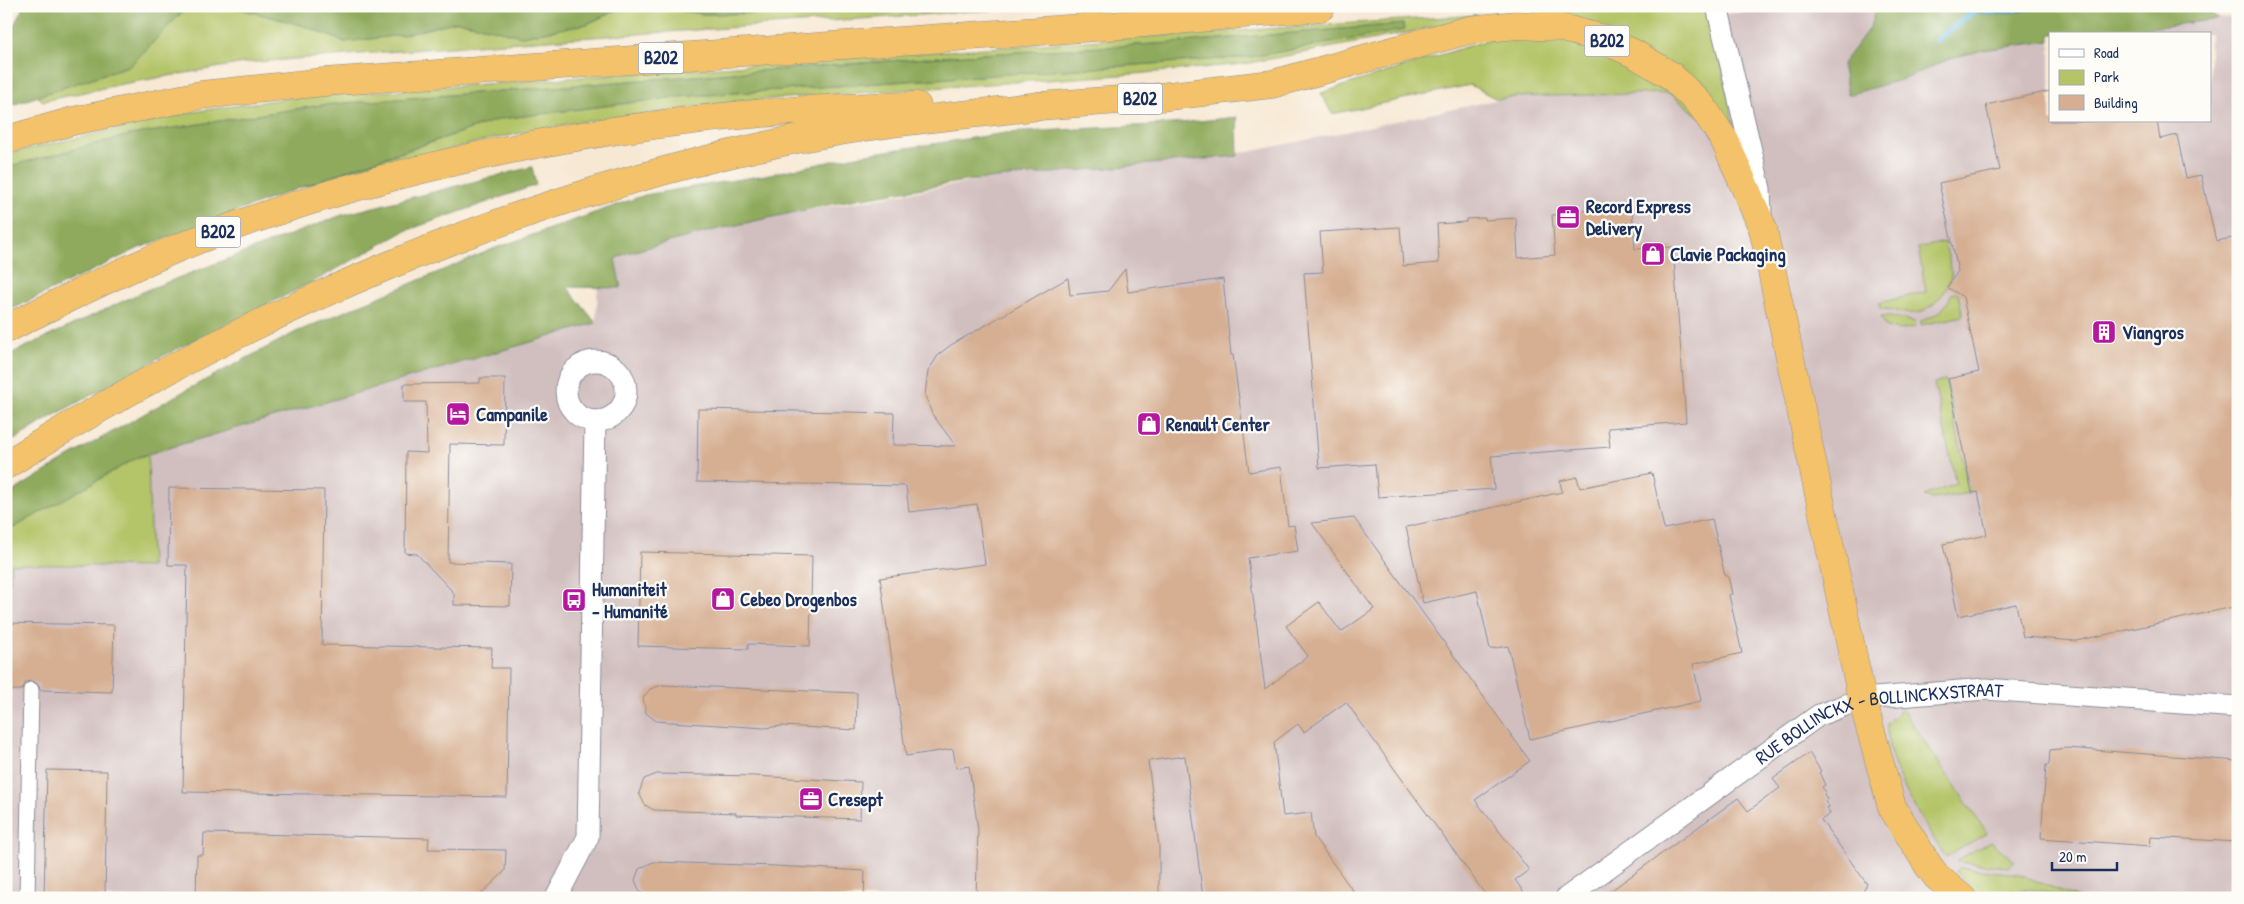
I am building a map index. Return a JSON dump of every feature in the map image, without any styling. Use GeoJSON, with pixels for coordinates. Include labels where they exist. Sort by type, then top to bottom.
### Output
{"type":"FeatureCollection","features":[{"type":"Feature","properties":{"kind":"highway","name":"B202"},"geometry":{"type":"LineString","coordinates":[[6,140],[73,121],[201,95],[324,82],[1091,28],[1324,7]]}},
{"type":"Feature","properties":{"kind":"highway","name":"B202"},"geometry":{"type":"LineString","coordinates":[[6,465],[172,366],[343,285],[507,220],[652,173],[804,138],[1039,106],[1160,97],[1272,84],[1469,30],[1516,25],[1558,27],[1600,38],[1635,54],[1670,75],[1702,106],[1725,141],[1762,229]]}},
{"type":"Feature","properties":{"kind":"highway","name":"B202"},"geometry":{"type":"LineString","coordinates":[[6,329],[80,292],[218,232],[366,184],[491,154],[653,126],[762,114],[846,107],[1039,106]]}},
{"type":"Feature","properties":{"kind":"highway"},"geometry":{"type":"LineString","coordinates":[[1762,229],[1862,699],[1892,807],[1937,877],[1962,898]]}},
{"type":"Feature","properties":{"kind":"street"},"geometry":{"type":"LineString","coordinates":[[1717,6],[1760,189],[1762,229]]}},
{"type":"Feature","properties":{"kind":"street"},"geometry":{"type":"LineString","coordinates":[[1722,32],[1730,6]]}},
{"type":"Feature","properties":{"kind":"street"},"geometry":{"type":"LineString","coordinates":[[556,898],[588,837],[596,421]]}},
{"type":"Feature","properties":{"kind":"street","name":"RUE BOLLINCKX - BOLLINCKXSTRAAT"},"geometry":{"type":"LineString","coordinates":[[1566,898],[1819,715],[1862,699],[1986,689],[2238,708]]}},
{"type":"Feature","properties":{"kind":"street"},"geometry":{"type":"LineString","coordinates":[[27,898],[31,690]]}},
{"type":"Feature","properties":{"kind":"shaded area"},"geometry":{"type":"Polygon","coordinates":[[[1765,6],[1874,6],[1875,11],[1870,27],[1842,64],[1849,95],[1907,78],[1951,58],[1983,50],[2049,41],[2049,122],[2212,122],[2212,32],[2120,32],[2238,16],[2238,898],[6,898],[6,532],[138,457],[596,323],[600,247],[1090,161],[1249,152],[1510,97],[1669,93],[1738,143],[1713,16],[1763,9],[1765,6]]]}},
{"type":"Feature","properties":{"kind":"green space"},"geometry":{"type":"Polygon","coordinates":[[[24,6],[188,6],[131,65],[6,107],[6,40],[24,6]]]}},
{"type":"Feature","properties":{"kind":"green space"},"geometry":{"type":"Polygon","coordinates":[[[188,6],[228,6],[251,11],[302,25],[345,42],[402,35],[458,21],[522,36],[587,24],[625,6],[651,6],[702,14],[806,13],[913,6],[1052,6],[489,44],[244,63],[122,84],[43,101],[37,96],[131,65],[188,6]]]}},
{"type":"Feature","properties":{"kind":"green space"},"geometry":{"type":"Polygon","coordinates":[[[228,6],[625,6],[587,24],[522,36],[458,21],[402,35],[345,42],[302,25],[228,6]]]}},
{"type":"Feature","properties":{"kind":"green space"},"geometry":{"type":"Polygon","coordinates":[[[651,6],[913,6],[806,13],[702,14],[651,6]]]}},
{"type":"Feature","properties":{"kind":"green space"},"geometry":{"type":"Polygon","coordinates":[[[1710,6],[1738,146],[1669,93],[1510,97],[1497,99],[1470,85],[1332,114],[1321,93],[1487,40],[1548,38],[1555,7],[1710,6]]]}},
{"type":"Feature","properties":{"kind":"green space"},"geometry":{"type":"Polygon","coordinates":[[[2058,6],[2204,6],[2218,19],[2120,32],[2049,32],[2049,41],[1983,50],[1951,58],[1907,78],[1848,95],[1842,64],[1870,27],[1875,11],[1946,7],[1991,15],[2058,6]]]}},
{"type":"Feature","properties":{"kind":"green space"},"geometry":{"type":"Polygon","coordinates":[[[1478,15],[1417,31],[1244,64],[1134,74],[743,101],[574,123],[487,140],[291,190],[500,119],[677,97],[1251,57],[1404,29],[1403,24],[1172,43],[966,55],[321,105],[130,135],[6,167],[6,154],[197,111],[289,98],[1125,38],[1478,15]]]}},
{"type":"Feature","properties":{"kind":"green space"},"geometry":{"type":"Polygon","coordinates":[[[1403,24],[1404,30],[1251,57],[677,97],[500,119],[359,166],[139,248],[6,312],[6,167],[130,135],[321,105],[966,55],[1172,43],[1403,24]]]}},
{"type":"Feature","properties":{"kind":"green space"},"geometry":{"type":"Polygon","coordinates":[[[1237,117],[1238,156],[964,181],[851,200],[718,229],[627,253],[615,259],[621,288],[567,287],[596,323],[138,457],[6,532],[6,496],[70,456],[179,394],[296,332],[493,249],[645,195],[765,175],[867,154],[1005,133],[1171,124],[1237,117]]]}},
{"type":"Feature","properties":{"kind":"green space"},"geometry":{"type":"Polygon","coordinates":[[[532,167],[536,185],[405,231],[317,280],[161,357],[51,417],[6,445],[6,356],[149,289],[342,215],[532,167]]]}},
{"type":"Feature","properties":{"kind":"green space"},"geometry":{"type":"Polygon","coordinates":[[[1944,242],[1951,276],[1938,300],[1927,309],[1915,313],[1880,309],[1879,303],[1926,292],[1918,248],[1944,242]]]}},
{"type":"Feature","properties":{"kind":"green space"},"geometry":{"type":"Polygon","coordinates":[[[1958,293],[1963,316],[1921,325],[1921,321],[1931,317],[1943,308],[1951,294],[1958,293]]]}},
{"type":"Feature","properties":{"kind":"green space"},"geometry":{"type":"Polygon","coordinates":[[[1890,316],[1915,322],[1916,327],[1898,330],[1886,327],[1881,317],[1890,316]]]}},
{"type":"Feature","properties":{"kind":"green space"},"geometry":{"type":"Polygon","coordinates":[[[1946,380],[1970,493],[1933,499],[1924,496],[1956,484],[1934,383],[1946,380]]]}},
{"type":"Feature","properties":{"kind":"green space"},"geometry":{"type":"Polygon","coordinates":[[[148,455],[151,567],[11,564],[10,583],[6,582],[6,532],[138,457],[148,455]]]}},
{"type":"Feature","properties":{"kind":"green space"},"geometry":{"type":"Polygon","coordinates":[[[1902,709],[1987,833],[1946,857],[1907,793],[1891,756],[1887,739],[1887,723],[1902,709]]]}},
{"type":"Feature","properties":{"kind":"green space"},"geometry":{"type":"Polygon","coordinates":[[[1991,841],[2015,862],[2009,867],[1958,862],[1957,860],[1991,841]]]}},
{"type":"Feature","properties":{"kind":"green space"},"geometry":{"type":"Polygon","coordinates":[[[1960,868],[2019,874],[2078,898],[2028,889],[2007,890],[1979,896],[1956,871],[1960,868]]]}},
{"type":"Feature","properties":{"kind":"water"},"geometry":{"type":"Polygon","coordinates":[[[1874,6],[2058,6],[1991,15],[1946,7],[1875,11],[1874,6]]]}},
{"type":"Feature","properties":{"kind":"building","name":"Viangros"},"geometry":{"type":"Polygon","coordinates":[[[2049,91],[2049,122],[2157,122],[2160,139],[2177,135],[2186,178],[2201,175],[2216,241],[2238,237],[2238,606],[2076,641],[2023,637],[2016,604],[1958,616],[1943,544],[1987,535],[1978,492],[1972,493],[1948,379],[1979,372],[1963,297],[1947,287],[1958,271],[1939,183],[2000,170],[1986,105],[2049,91]]]}},
{"type":"Feature","properties":{"kind":"building"},"geometry":{"type":"Polygon","coordinates":[[[1601,209],[1601,212],[1632,209],[1635,249],[1673,247],[1686,422],[1608,428],[1610,447],[1491,456],[1494,489],[1378,497],[1375,464],[1319,468],[1304,273],[1323,272],[1320,232],[1400,227],[1403,266],[1439,263],[1437,224],[1466,222],[1466,219],[1516,218],[1518,258],[1555,255],[1552,215],[1582,213],[1582,211],[1601,209]]]}},
{"type":"Feature","properties":{"kind":"building"},"geometry":{"type":"Polygon","coordinates":[[[1125,269],[1128,292],[1223,279],[1231,355],[1233,355],[1249,472],[1281,467],[1288,526],[1294,525],[1298,551],[1248,558],[1265,689],[1308,656],[1286,626],[1319,602],[1341,632],[1374,609],[1312,523],[1354,518],[1530,761],[1475,800],[1529,870],[1515,880],[1528,898],[1488,898],[1346,702],[1304,732],[1298,724],[1274,742],[1283,816],[1311,813],[1314,837],[1358,898],[1203,898],[1185,756],[1148,761],[1159,847],[1159,898],[976,898],[978,830],[969,766],[956,768],[953,749],[906,756],[880,578],[985,564],[977,504],[909,512],[906,486],[697,482],[698,409],[894,413],[893,445],[956,446],[932,414],[925,395],[928,371],[939,354],[951,345],[1068,278],[1070,295],[1108,291],[1125,269]]]}},
{"type":"Feature","properties":{"kind":"building"},"geometry":{"type":"Polygon","coordinates":[[[480,378],[505,378],[504,445],[450,444],[448,562],[511,564],[510,606],[454,605],[454,593],[417,554],[405,553],[406,452],[427,453],[426,402],[404,402],[404,384],[480,383],[480,378]]]}},
{"type":"Feature","properties":{"kind":"building"},"geometry":{"type":"Polygon","coordinates":[[[1652,473],[1664,529],[1712,519],[1725,576],[1728,576],[1732,594],[1729,595],[1742,653],[1693,664],[1701,701],[1530,739],[1508,646],[1490,649],[1477,591],[1423,603],[1406,527],[1562,492],[1560,481],[1577,477],[1580,488],[1652,473]]]}},
{"type":"Feature","properties":{"kind":"building"},"geometry":{"type":"Polygon","coordinates":[[[169,488],[324,490],[322,645],[492,648],[491,668],[509,668],[507,797],[183,792],[187,565],[168,565],[169,488]]]}},
{"type":"Feature","properties":{"kind":"building"},"geometry":{"type":"Polygon","coordinates":[[[640,552],[812,556],[810,646],[748,644],[748,649],[638,646],[640,552]]]}},
{"type":"Feature","properties":{"kind":"building"},"geometry":{"type":"Polygon","coordinates":[[[6,623],[114,625],[112,692],[40,690],[39,685],[32,681],[26,682],[22,690],[6,690],[6,623]]]}},
{"type":"Feature","properties":{"kind":"building"},"geometry":{"type":"Polygon","coordinates":[[[662,685],[857,693],[856,730],[782,726],[765,728],[656,721],[646,713],[643,698],[650,689],[662,685]]]}},
{"type":"Feature","properties":{"kind":"building"},"geometry":{"type":"Polygon","coordinates":[[[2067,748],[2238,761],[2238,842],[2151,837],[2150,846],[2041,838],[2046,765],[2049,765],[2050,750],[2067,748]]]}},
{"type":"Feature","properties":{"kind":"building"},"geometry":{"type":"Polygon","coordinates":[[[1809,753],[1821,771],[1819,772],[1825,785],[1822,787],[1826,792],[1824,794],[1827,799],[1825,801],[1829,807],[1827,808],[1830,814],[1821,820],[1867,884],[1860,898],[1601,898],[1738,798],[1748,811],[1780,788],[1773,779],[1809,753]]]}},
{"type":"Feature","properties":{"kind":"building"},"geometry":{"type":"Polygon","coordinates":[[[47,770],[107,771],[105,898],[44,898],[47,770]]]}},
{"type":"Feature","properties":{"kind":"building"},"geometry":{"type":"Polygon","coordinates":[[[657,774],[754,776],[861,782],[860,819],[654,810],[645,805],[639,793],[644,779],[657,774]]]}},
{"type":"Feature","properties":{"kind":"building"},"geometry":{"type":"Polygon","coordinates":[[[204,833],[429,838],[428,849],[506,850],[505,871],[477,898],[196,898],[197,855],[203,855],[204,833]]]}},
{"type":"Feature","properties":{"kind":"building"},"geometry":{"type":"Polygon","coordinates":[[[653,862],[865,871],[864,898],[649,898],[640,892],[635,880],[639,869],[653,862]]]}},
{"type":"Feature","properties":{"kind":"waterway"},"geometry":{"type":"LineString","coordinates":[[1937,40],[1981,6]]}},
{"type":"Feature","properties":{"kind":"place","name":"Record Express Delivery"},"geometry":{"type":"Point","coordinates":[1568,217]}},
{"type":"Feature","properties":{"kind":"place","name":"Clavie Packaging"},"geometry":{"type":"Point","coordinates":[1653,254]}},
{"type":"Feature","properties":{"kind":"place","name":"Viangros"},"geometry":{"type":"Point","coordinates":[2104,332]}},
{"type":"Feature","properties":{"kind":"place","name":"Campanile"},"geometry":{"type":"Point","coordinates":[458,414]}},
{"type":"Feature","properties":{"kind":"place","name":"Renault Center"},"geometry":{"type":"Point","coordinates":[1149,424]}},
{"type":"Feature","properties":{"kind":"place","name":"Cebeo Drogenbos"},"geometry":{"type":"Point","coordinates":[723,599]}},
{"type":"Feature","properties":{"kind":"place","name":"Humaniteit - Humanité"},"geometry":{"type":"Point","coordinates":[574,600]}},
{"type":"Feature","properties":{"kind":"place","name":"Cresept"},"geometry":{"type":"Point","coordinates":[811,799]}}]}
